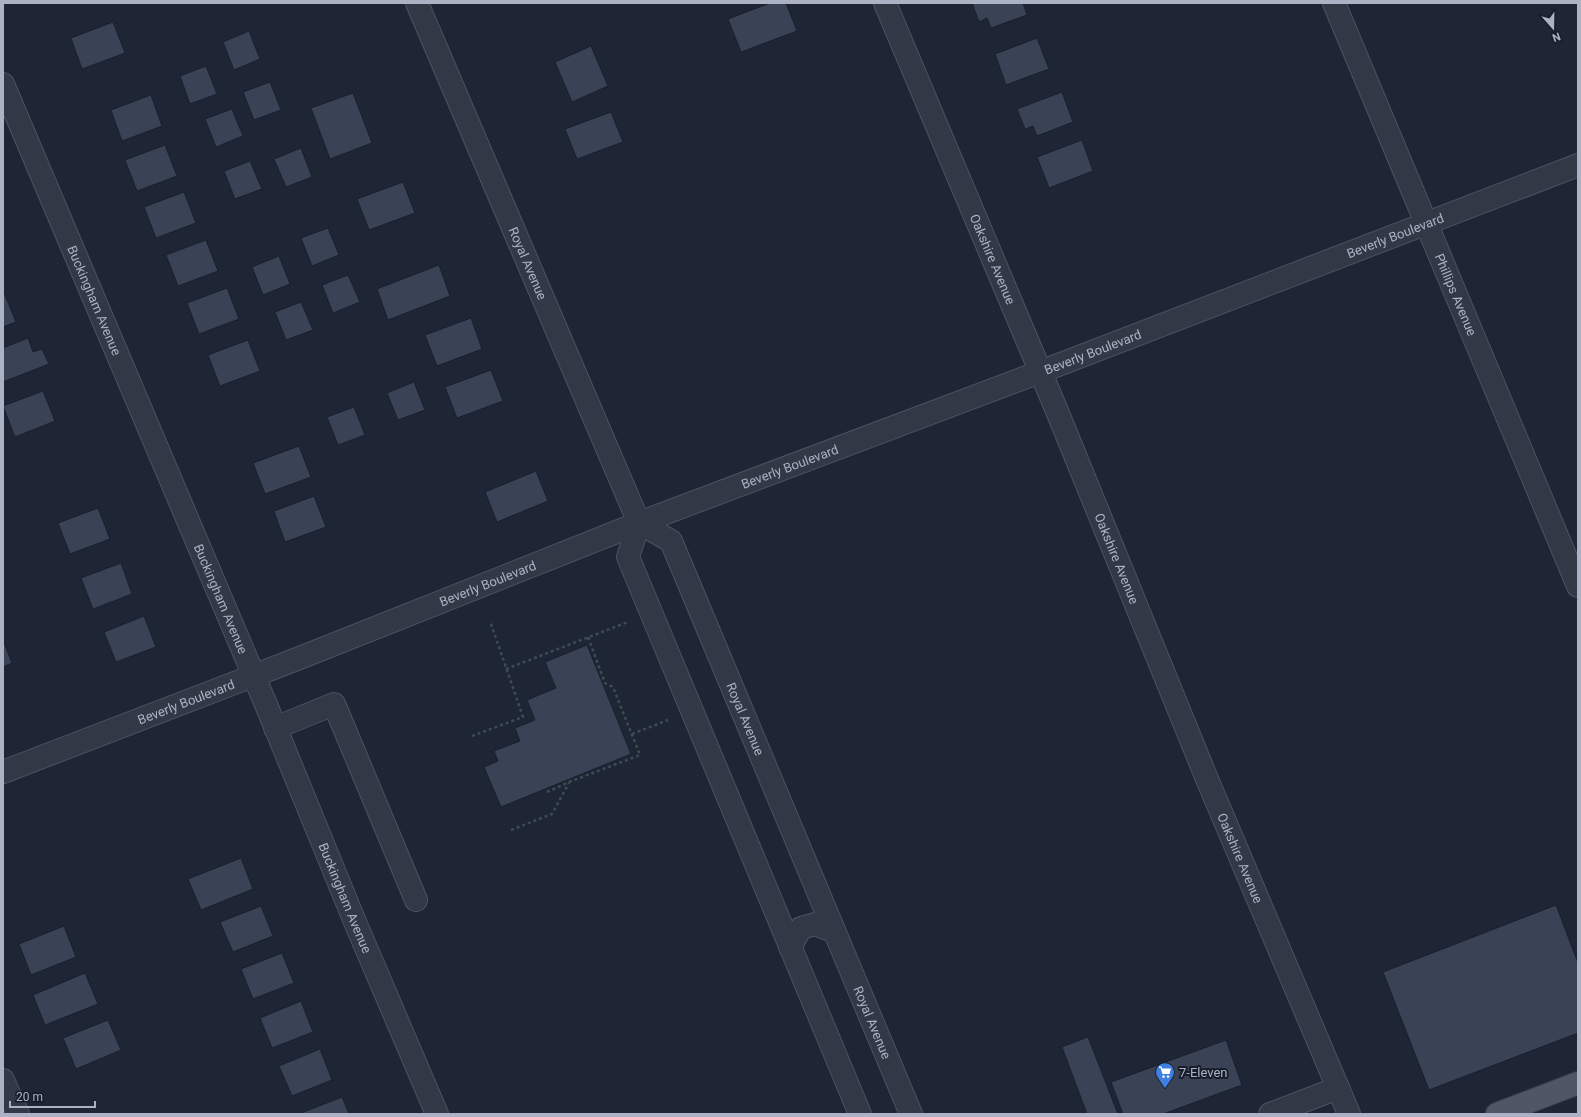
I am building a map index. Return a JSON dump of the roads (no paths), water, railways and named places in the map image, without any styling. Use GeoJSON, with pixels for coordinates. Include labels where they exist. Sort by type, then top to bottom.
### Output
{"type":"FeatureCollection","features":[{"type":"Feature","properties":{"kind":"main road"},"geometry":{"type":"LineString","coordinates":[[1497,1114],[1578,1083]]}},
{"type":"Feature","properties":{"kind":"street","name":"Royal Avenue"},"geometry":{"type":"LineString","coordinates":[[417,3],[639,523],[671,541],[833,931],[911,1114]]}},
{"type":"Feature","properties":{"kind":"street","name":"Oakshire Avenue"},"geometry":{"type":"LineString","coordinates":[[885,3],[1040,372],[1207,779],[1349,1114]]}},
{"type":"Feature","properties":{"kind":"street","name":"Phillips Avenue"},"geometry":{"type":"LineString","coordinates":[[1334,3],[1578,586]]}},
{"type":"Feature","properties":{"kind":"street","name":"Buckingham Avenue"},"geometry":{"type":"LineString","coordinates":[[3,84],[437,1114]]}},
{"type":"Feature","properties":{"kind":"street","name":"Beverly Boulevard"},"geometry":{"type":"LineString","coordinates":[[3,772],[639,523],[1040,372],[1578,165]]}},
{"type":"Feature","properties":{"kind":"street"},"geometry":{"type":"LineString","coordinates":[[639,523],[628,557],[860,1114]]}},
{"type":"Feature","properties":{"kind":"street"},"geometry":{"type":"LineString","coordinates":[[275,728],[334,704],[416,900]]}},
{"type":"Feature","properties":{"kind":"street"},"geometry":{"type":"LineString","coordinates":[[790,947],[801,928],[815,924],[833,931]]}},
{"type":"Feature","properties":{"kind":"street"},"geometry":{"type":"LineString","coordinates":[[3,1080],[18,1114]]}},
{"type":"Feature","properties":{"kind":"street"},"geometry":{"type":"LineString","coordinates":[[1270,1114],[1338,1088]]}},
{"type":"Feature","properties":{"kind":"place","name":"7-Eleven"},"geometry":{"type":"Point","coordinates":[1165,1089]}}]}
